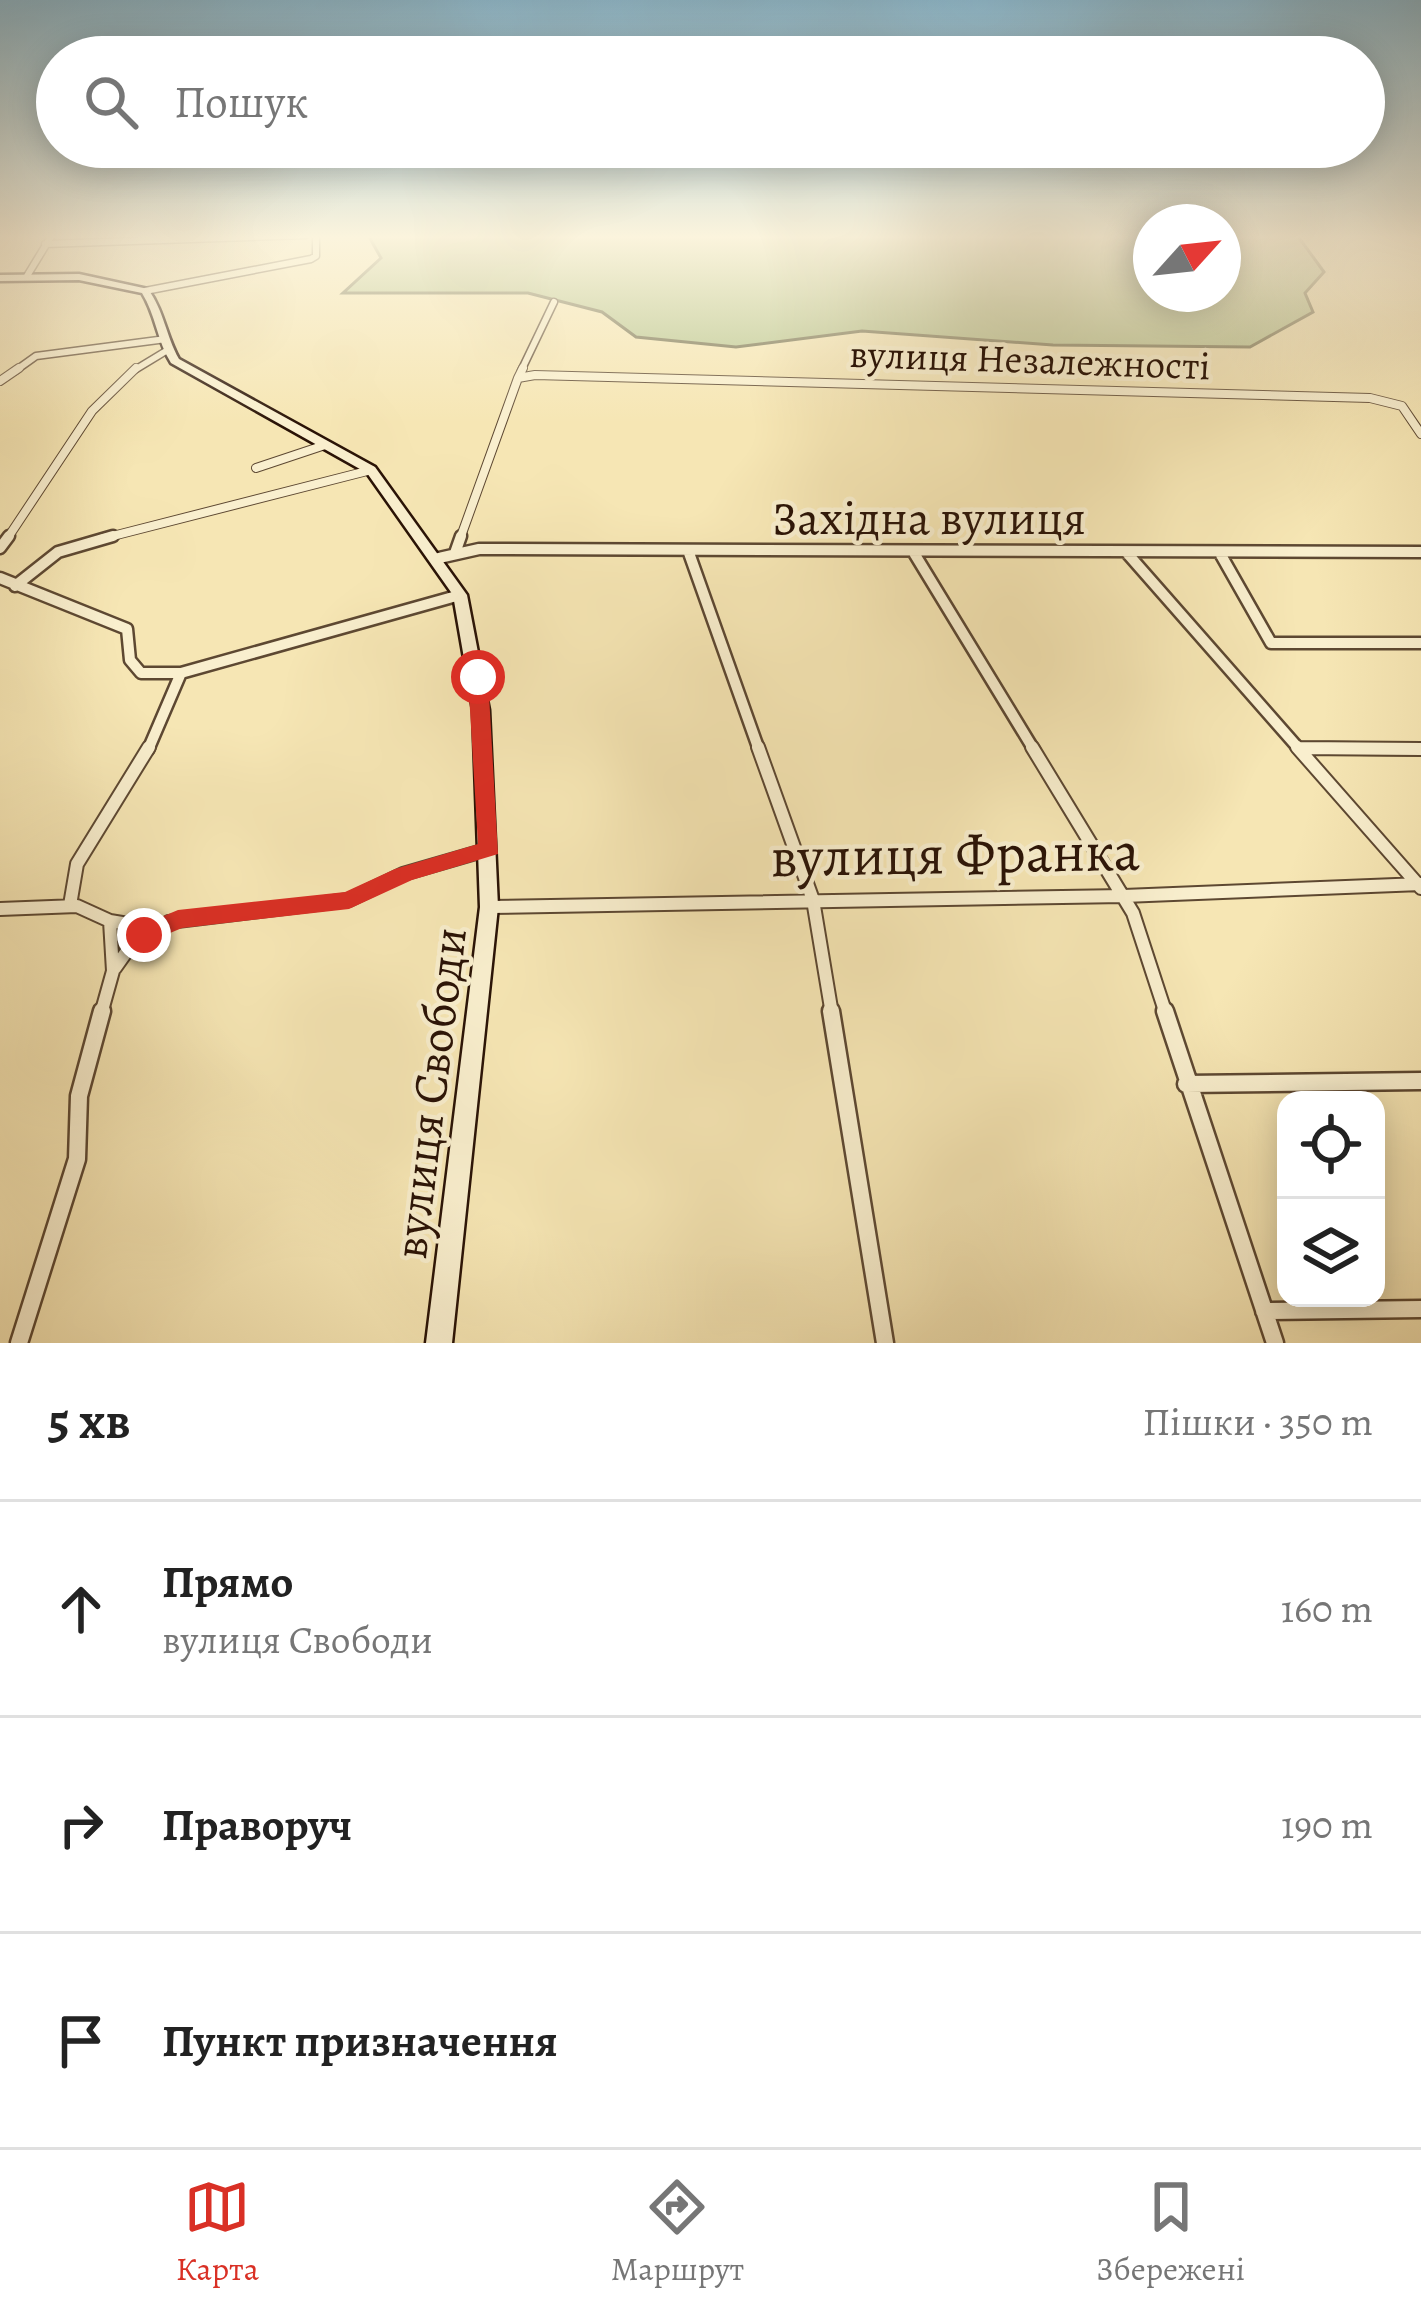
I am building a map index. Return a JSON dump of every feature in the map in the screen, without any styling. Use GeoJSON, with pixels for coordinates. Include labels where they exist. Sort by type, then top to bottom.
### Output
{"type":"FeatureCollection","features":[{"type":"Feature","properties":{"kind":"street","name":"вулиця Свободи"},"geometry":{"type":"LineString","coordinates":[[150,298],[158,307],[166,345],[201,380],[371,470],[447,555],[460,595],[478,677],[490,907],[439,1343]]}},
{"type":"Feature","properties":{"kind":"street"},"geometry":{"type":"LineString","coordinates":[[447,555],[554,302]]}},
{"type":"Feature","properties":{"kind":"street"},"geometry":{"type":"LineString","coordinates":[[0,380],[36,356],[166,345]]}},
{"type":"Feature","properties":{"kind":"street"},"geometry":{"type":"LineString","coordinates":[[0,548],[91,413],[141,361],[166,345]]}},
{"type":"Feature","properties":{"kind":"street","name":"вулиця Незалежності"},"geometry":{"type":"LineString","coordinates":[[518,378],[543,374],[1370,398],[1402,406],[1421,434]]}},
{"type":"Feature","properties":{"kind":"street"},"geometry":{"type":"LineString","coordinates":[[256,468],[325,445]]}},
{"type":"Feature","properties":{"kind":"street"},"geometry":{"type":"LineString","coordinates":[[15,586],[36,573],[50,554],[66,548],[371,470]]}},
{"type":"Feature","properties":{"kind":"street","name":"Західна вулиця"},"geometry":{"type":"LineString","coordinates":[[447,555],[1421,552]]}},
{"type":"Feature","properties":{"kind":"street"},"geometry":{"type":"LineString","coordinates":[[689,553],[813,900],[885,1343]]}},
{"type":"Feature","properties":{"kind":"street"},"geometry":{"type":"LineString","coordinates":[[914,553],[1124,896],[1153,968],[1186,1084],[1275,1343]]}},
{"type":"Feature","properties":{"kind":"street"},"geometry":{"type":"LineString","coordinates":[[1126,553],[1420,886]]}},
{"type":"Feature","properties":{"kind":"street"},"geometry":{"type":"LineString","coordinates":[[1221,555],[1271,643],[1421,643]]}},
{"type":"Feature","properties":{"kind":"street"},"geometry":{"type":"LineString","coordinates":[[0,578],[127,629],[130,660],[141,673],[181,673],[460,595]]}},
{"type":"Feature","properties":{"kind":"street"},"geometry":{"type":"LineString","coordinates":[[70,905],[76,865],[146,754],[181,673]]}},
{"type":"Feature","properties":{"kind":"street"},"geometry":{"type":"LineString","coordinates":[[1297,748],[1421,749]]}},
{"type":"Feature","properties":{"kind":"street"},"geometry":{"type":"LineString","coordinates":[[112,971],[152,928],[178,919],[349,900],[403,874],[490,849]]}},
{"type":"Feature","properties":{"kind":"street","name":"вулиця Франка"},"geometry":{"type":"LineString","coordinates":[[490,907],[1420,886]]}},
{"type":"Feature","properties":{"kind":"street"},"geometry":{"type":"LineString","coordinates":[[0,909],[70,905],[110,921],[152,928]]}},
{"type":"Feature","properties":{"kind":"street"},"geometry":{"type":"LineString","coordinates":[[19,1343],[72,1179],[79,1096],[112,971],[110,921]]}},
{"type":"Feature","properties":{"kind":"street"},"geometry":{"type":"LineString","coordinates":[[1186,1084],[1421,1081]]}},
{"type":"Feature","properties":{"kind":"street"},"geometry":{"type":"LineString","coordinates":[[1264,1311],[1421,1309]]}},
{"type":"Feature","properties":{"kind":"green space"},"geometry":{"type":"Polygon","coordinates":[[[546,298],[1133,298],[1133,312],[1241,312],[1241,298],[1307,298],[1313,312],[1250,347],[1053,345],[862,331],[736,347],[636,337],[602,312],[546,298]]]}},
{"type":"Feature","properties":{"kind":"route"},"geometry":{"type":"LineString","coordinates":[[144,935],[178,919],[349,900],[403,874],[490,849],[478,677]]}}]}
